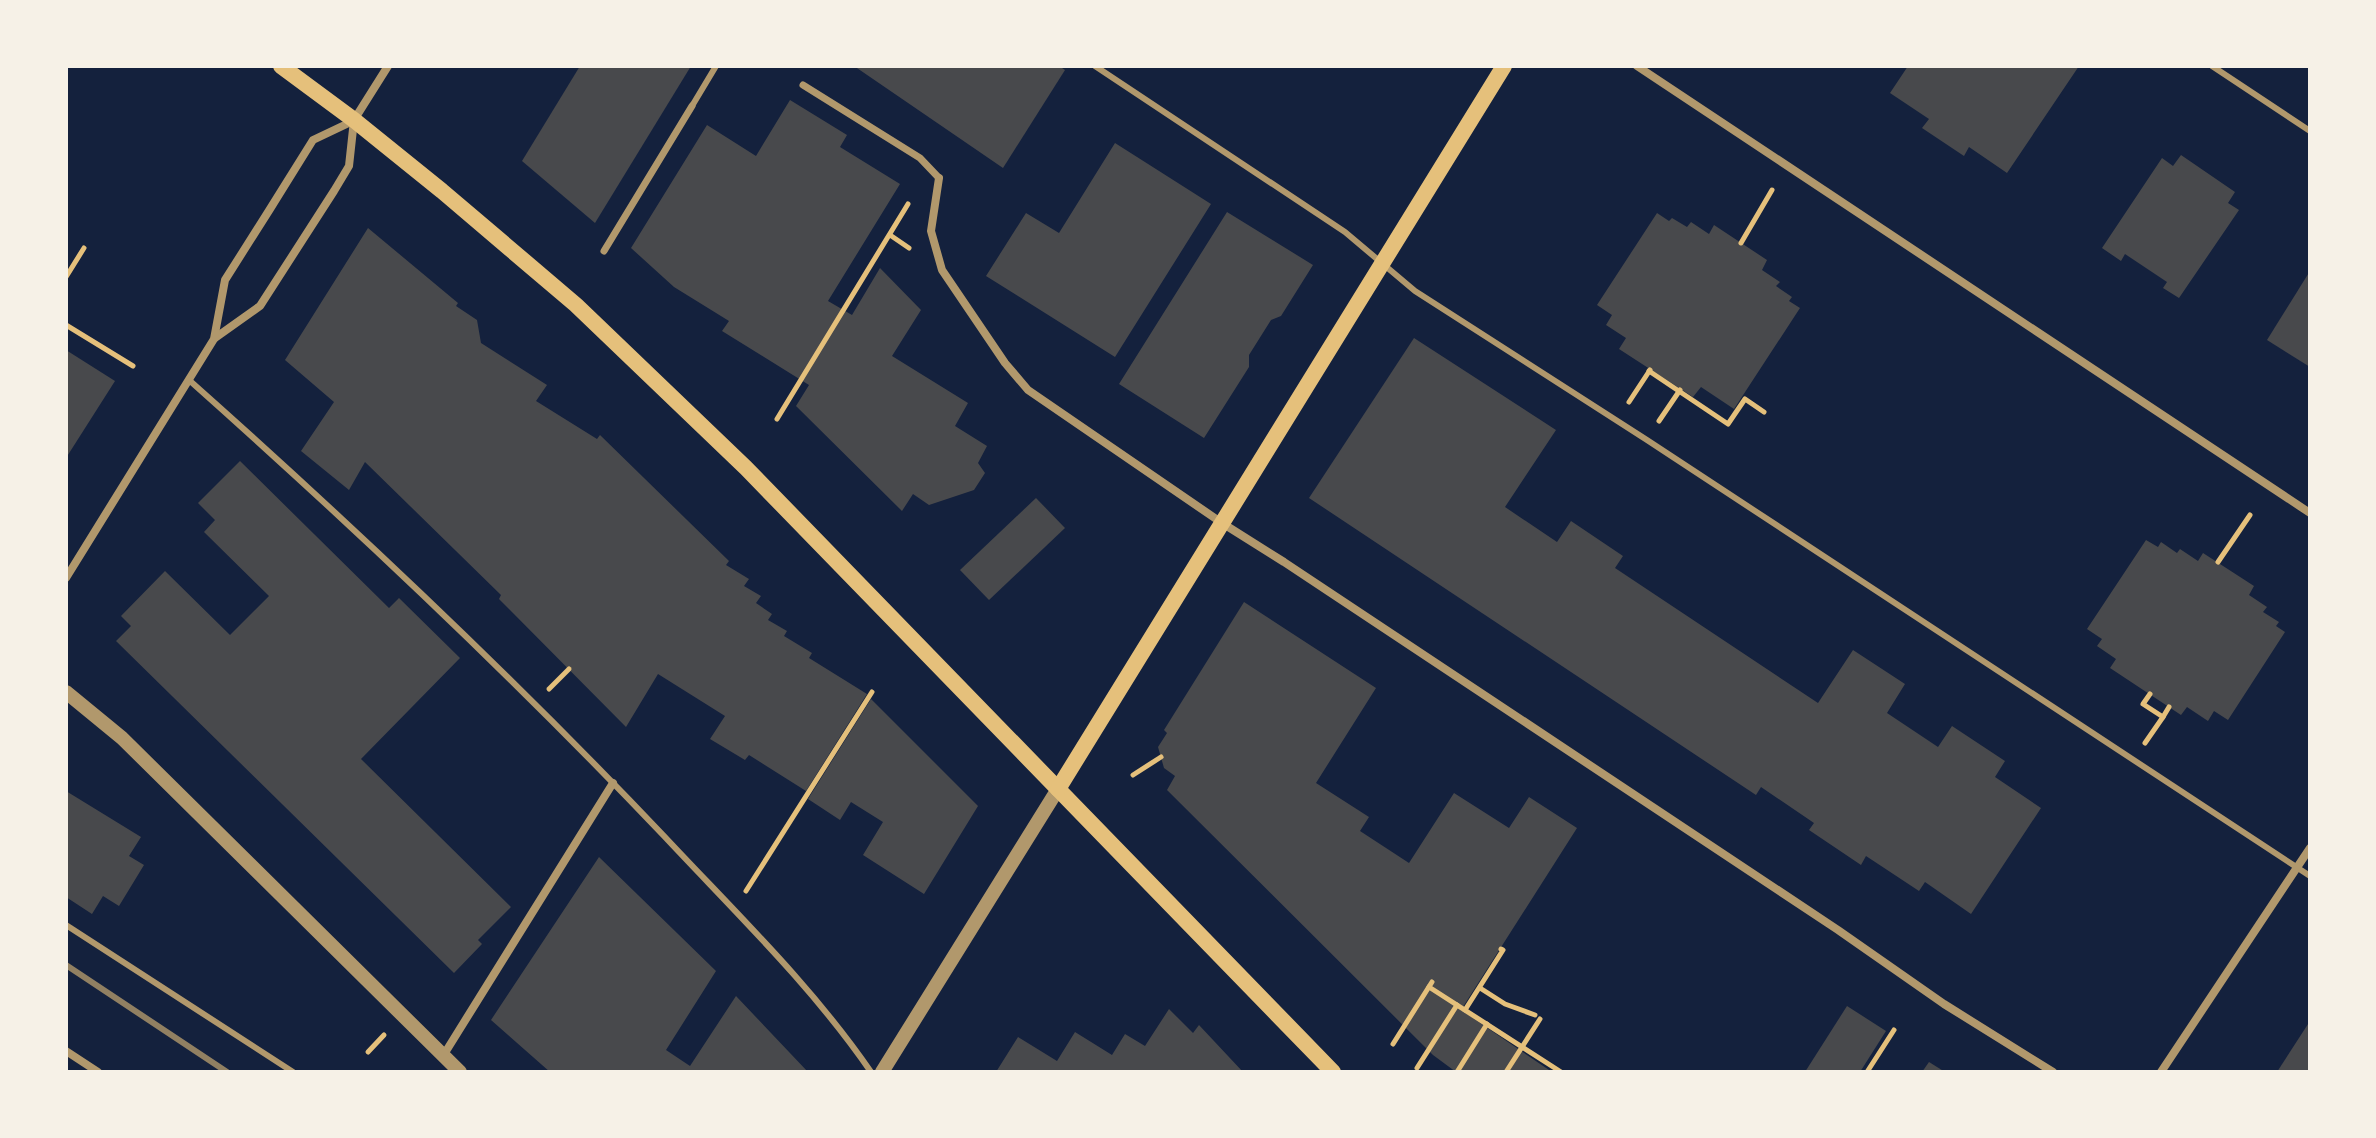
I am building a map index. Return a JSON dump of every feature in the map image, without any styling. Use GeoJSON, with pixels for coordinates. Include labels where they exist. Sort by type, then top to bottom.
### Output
{"type":"FeatureCollection","features":[{"type":"Feature","properties":{"kind":"main road"},"geometry":{"type":"LineString","coordinates":[[281,66],[442,191],[587,315],[746,468],[1333,1072]]}},
{"type":"Feature","properties":{"kind":"main road"},"geometry":{"type":"LineString","coordinates":[[1058,789],[1504,66]]}},
{"type":"Feature","properties":{"kind":"street"},"geometry":{"type":"LineString","coordinates":[[214,339],[260,306],[277,281],[349,166],[354,120],[388,66]]}},
{"type":"Feature","properties":{"kind":"street"},"geometry":{"type":"LineString","coordinates":[[1637,66],[2310,513]]}},
{"type":"Feature","properties":{"kind":"street"},"geometry":{"type":"LineString","coordinates":[[803,85],[920,158],[939,178],[931,231],[942,270],[1015,376],[1043,402],[1813,913],[1944,1004],[2053,1072]]}},
{"type":"Feature","properties":{"kind":"street"},"geometry":{"type":"LineString","coordinates":[[604,251],[692,106]]}},
{"type":"Feature","properties":{"kind":"street"},"geometry":{"type":"LineString","coordinates":[[66,578],[214,339],[225,280],[313,140],[354,120]]}},
{"type":"Feature","properties":{"kind":"street"},"geometry":{"type":"LineString","coordinates":[[66,692],[122,738],[460,1072]]}},
{"type":"Feature","properties":{"kind":"street"},"geometry":{"type":"LineString","coordinates":[[443,1056],[613,783]]}},
{"type":"Feature","properties":{"kind":"street"},"geometry":{"type":"LineString","coordinates":[[882,1072],[1058,789]]}},
{"type":"Feature","properties":{"kind":"street"},"geometry":{"type":"LineString","coordinates":[[2161,1072],[2310,848]]}},
{"type":"Feature","properties":{"kind":"street"},"geometry":{"type":"LineString","coordinates":[[66,1051],[98,1072]]}},
{"type":"Feature","properties":{"kind":"lane"},"geometry":{"type":"LineString","coordinates":[[692,106],[716,66]]}},
{"type":"Feature","properties":{"kind":"lane"},"geometry":{"type":"LineString","coordinates":[[1095,66],[1345,232],[1415,291],[2310,876]]}},
{"type":"Feature","properties":{"kind":"lane"},"geometry":{"type":"LineString","coordinates":[[2212,66],[2310,131]]}},
{"type":"Feature","properties":{"kind":"lane"},"geometry":{"type":"LineString","coordinates":[[189,380],[491,660],[613,783],[734,910],[843,1032],[871,1072]]}},
{"type":"Feature","properties":{"kind":"lane"},"geometry":{"type":"LineString","coordinates":[[66,925],[293,1072]]}},
{"type":"Feature","properties":{"kind":"path"},"geometry":{"type":"LineString","coordinates":[[777,419],[930,168]]}},
{"type":"Feature","properties":{"kind":"path"},"geometry":{"type":"LineString","coordinates":[[1741,243],[1772,190]]}},
{"type":"Feature","properties":{"kind":"path"},"geometry":{"type":"LineString","coordinates":[[66,277],[84,248]]}},
{"type":"Feature","properties":{"kind":"path"},"geometry":{"type":"LineString","coordinates":[[66,325],[133,366]]}},
{"type":"Feature","properties":{"kind":"path"},"geometry":{"type":"LineString","coordinates":[[1616,421],[1650,370],[1728,424],[1745,399],[1764,412]]}},
{"type":"Feature","properties":{"kind":"path"},"geometry":{"type":"LineString","coordinates":[[1647,440],[1680,390]]}},
{"type":"Feature","properties":{"kind":"path"},"geometry":{"type":"LineString","coordinates":[[2218,562],[2250,515]]}},
{"type":"Feature","properties":{"kind":"path"},"geometry":{"type":"LineString","coordinates":[[734,910],[872,692]]}},
{"type":"Feature","properties":{"kind":"path"},"geometry":{"type":"LineString","coordinates":[[2150,694],[2143,704],[2163,717]]}},
{"type":"Feature","properties":{"kind":"path"},"geometry":{"type":"LineString","coordinates":[[2134,760],[2169,707]]}},
{"type":"Feature","properties":{"kind":"path"},"geometry":{"type":"LineString","coordinates":[[1133,775],[1161,757]]}},
{"type":"Feature","properties":{"kind":"path"},"geometry":{"type":"LineString","coordinates":[[1465,1010],[1501,949]]}},
{"type":"Feature","properties":{"kind":"path"},"geometry":{"type":"LineString","coordinates":[[1393,1044],[1431,984],[1457,1005],[1561,1072]]}},
{"type":"Feature","properties":{"kind":"path"},"geometry":{"type":"LineString","coordinates":[[1480,988],[1505,1004],[1537,1017],[1506,1072]]}},
{"type":"Feature","properties":{"kind":"path"},"geometry":{"type":"LineString","coordinates":[[1417,1068],[1457,1005]]}},
{"type":"Feature","properties":{"kind":"path"},"geometry":{"type":"LineString","coordinates":[[1457,1072],[1487,1024]]}},
{"type":"Feature","properties":{"kind":"path"},"geometry":{"type":"LineString","coordinates":[[1867,1072],[1894,1030]]}},
{"type":"Feature","properties":{"kind":"building"},"geometry":{"type":"Polygon","coordinates":[[[580,66],[691,66],[595,223],[522,161],[580,66]]]}},
{"type":"Feature","properties":{"kind":"building"},"geometry":{"type":"Polygon","coordinates":[[[854,66],[1059,66],[1065,70],[1003,168],[854,66]]]}},
{"type":"Feature","properties":{"kind":"building"},"geometry":{"type":"Polygon","coordinates":[[[1908,66],[2079,66],[2007,173],[1969,147],[1964,156],[1922,128],[1929,119],[1890,93],[1908,66]]]}},
{"type":"Feature","properties":{"kind":"building"},"geometry":{"type":"Polygon","coordinates":[[[790,100],[847,135],[840,147],[900,184],[828,301],[852,315],[880,268],[921,310],[892,356],[968,403],[955,426],[987,446],[978,463],[985,473],[974,490],[929,505],[913,494],[902,511],[796,406],[809,385],[722,331],[729,321],[674,287],[631,248],[707,125],[756,156],[790,100]]]}},
{"type":"Feature","properties":{"kind":"building"},"geometry":{"type":"Polygon","coordinates":[[[1115,143],[1211,204],[1115,357],[986,276],[1026,213],[1059,233],[1115,143]]]}},
{"type":"Feature","properties":{"kind":"building"},"geometry":{"type":"Polygon","coordinates":[[[2181,155],[2235,192],[2228,203],[2239,210],[2179,298],[2163,288],[2167,282],[2125,254],[2121,261],[2102,248],[2162,158],[2173,166],[2181,155]]]}},
{"type":"Feature","properties":{"kind":"building"},"geometry":{"type":"Polygon","coordinates":[[[1227,212],[1313,265],[1281,316],[1271,320],[1249,355],[1249,367],[1204,438],[1119,384],[1227,212]]]}},
{"type":"Feature","properties":{"kind":"building"},"geometry":{"type":"Polygon","coordinates":[[[1657,213],[1687,227],[1691,222],[1709,234],[1714,225],[1767,260],[1762,270],[1780,282],[1776,286],[1792,297],[1789,301],[1800,308],[1734,409],[1701,387],[1693,397],[1619,349],[1626,338],[1606,325],[1612,315],[1597,305],[1657,213]]]}},
{"type":"Feature","properties":{"kind":"building"},"geometry":{"type":"Polygon","coordinates":[[[368,228],[458,303],[456,306],[477,320],[481,343],[547,385],[536,401],[597,439],[600,435],[729,561],[726,565],[749,579],[744,586],[761,596],[756,603],[772,614],[768,620],[787,631],[784,636],[812,653],[809,658],[867,694],[806,791],[749,755],[745,760],[710,739],[725,716],[658,674],[626,727],[499,599],[501,595],[365,462],[349,490],[301,451],[334,402],[285,360],[368,228]]]}},
{"type":"Feature","properties":{"kind":"building"},"geometry":{"type":"Polygon","coordinates":[[[2310,271],[2310,367],[2267,340],[2310,271]]]}},
{"type":"Feature","properties":{"kind":"building"},"geometry":{"type":"Polygon","coordinates":[[[1414,338],[1556,430],[1505,507],[1557,542],[1571,521],[1623,556],[1615,568],[1818,703],[1853,650],[1905,684],[1887,713],[1938,747],[1952,726],[2005,761],[1995,777],[2041,808],[1971,914],[1925,882],[1919,891],[1866,856],[1861,865],[1809,830],[1814,823],[1761,787],[1756,795],[1309,498],[1414,338]]]}},
{"type":"Feature","properties":{"kind":"building"},"geometry":{"type":"Polygon","coordinates":[[[66,350],[115,381],[66,458],[66,350]]]}},
{"type":"Feature","properties":{"kind":"building"},"geometry":{"type":"Polygon","coordinates":[[[240,461],[389,608],[399,598],[460,658],[361,759],[511,907],[478,940],[482,944],[454,973],[116,641],[131,626],[121,616],[165,571],[230,635],[269,596],[204,532],[215,520],[198,503],[240,461]]]}},
{"type":"Feature","properties":{"kind":"building"},"geometry":{"type":"Polygon","coordinates":[[[1036,498],[1065,528],[989,600],[960,570],[1036,498]]]}},
{"type":"Feature","properties":{"kind":"building"},"geometry":{"type":"Polygon","coordinates":[[[2146,540],[2158,547],[2161,542],[2177,553],[2180,549],[2198,561],[2203,553],[2254,586],[2249,595],[2267,607],[2263,612],[2279,622],[2276,626],[2285,632],[2228,720],[2214,711],[2208,721],[2187,707],[2181,715],[2110,668],[2116,659],[2097,646],[2102,639],[2087,629],[2146,540]]]}},
{"type":"Feature","properties":{"kind":"building"},"geometry":{"type":"Polygon","coordinates":[[[1244,602],[1376,688],[1316,783],[1369,817],[1360,831],[1409,863],[1454,793],[1509,828],[1529,797],[1577,828],[1461,1010],[1552,1072],[1456,1072],[1433,1055],[1167,790],[1175,776],[1164,768],[1158,747],[1167,733],[1164,730],[1244,602]]]}},
{"type":"Feature","properties":{"kind":"building"},"geometry":{"type":"Polygon","coordinates":[[[871,699],[978,806],[924,894],[863,855],[883,822],[851,802],[840,820],[808,799],[871,699]]]}},
{"type":"Feature","properties":{"kind":"building"},"geometry":{"type":"Polygon","coordinates":[[[66,791],[141,837],[129,856],[144,865],[119,906],[103,896],[92,914],[66,897],[66,791]]]}},
{"type":"Feature","properties":{"kind":"building"},"geometry":{"type":"Polygon","coordinates":[[[599,857],[716,971],[666,1050],[690,1066],[736,996],[808,1072],[550,1072],[491,1020],[599,857]]]}},
{"type":"Feature","properties":{"kind":"building"},"geometry":{"type":"Polygon","coordinates":[[[1847,1006],[1886,1031],[1860,1072],[1805,1072],[1847,1006]]]}},
{"type":"Feature","properties":{"kind":"building"},"geometry":{"type":"Polygon","coordinates":[[[1169,1009],[1193,1033],[1199,1025],[1243,1072],[996,1072],[1018,1037],[1057,1061],[1075,1032],[1112,1055],[1125,1034],[1145,1046],[1169,1009]]]}},
{"type":"Feature","properties":{"kind":"building"},"geometry":{"type":"Polygon","coordinates":[[[2310,1021],[2310,1072],[2277,1072],[2310,1021]]]}},
{"type":"Feature","properties":{"kind":"building"},"geometry":{"type":"Polygon","coordinates":[[[1929,1062],[1945,1072],[1922,1072],[1929,1062]]]}},
{"type":"Feature","properties":{"kind":"railway"},"geometry":{"type":"LineString","coordinates":[[66,965],[227,1072]]}}]}
